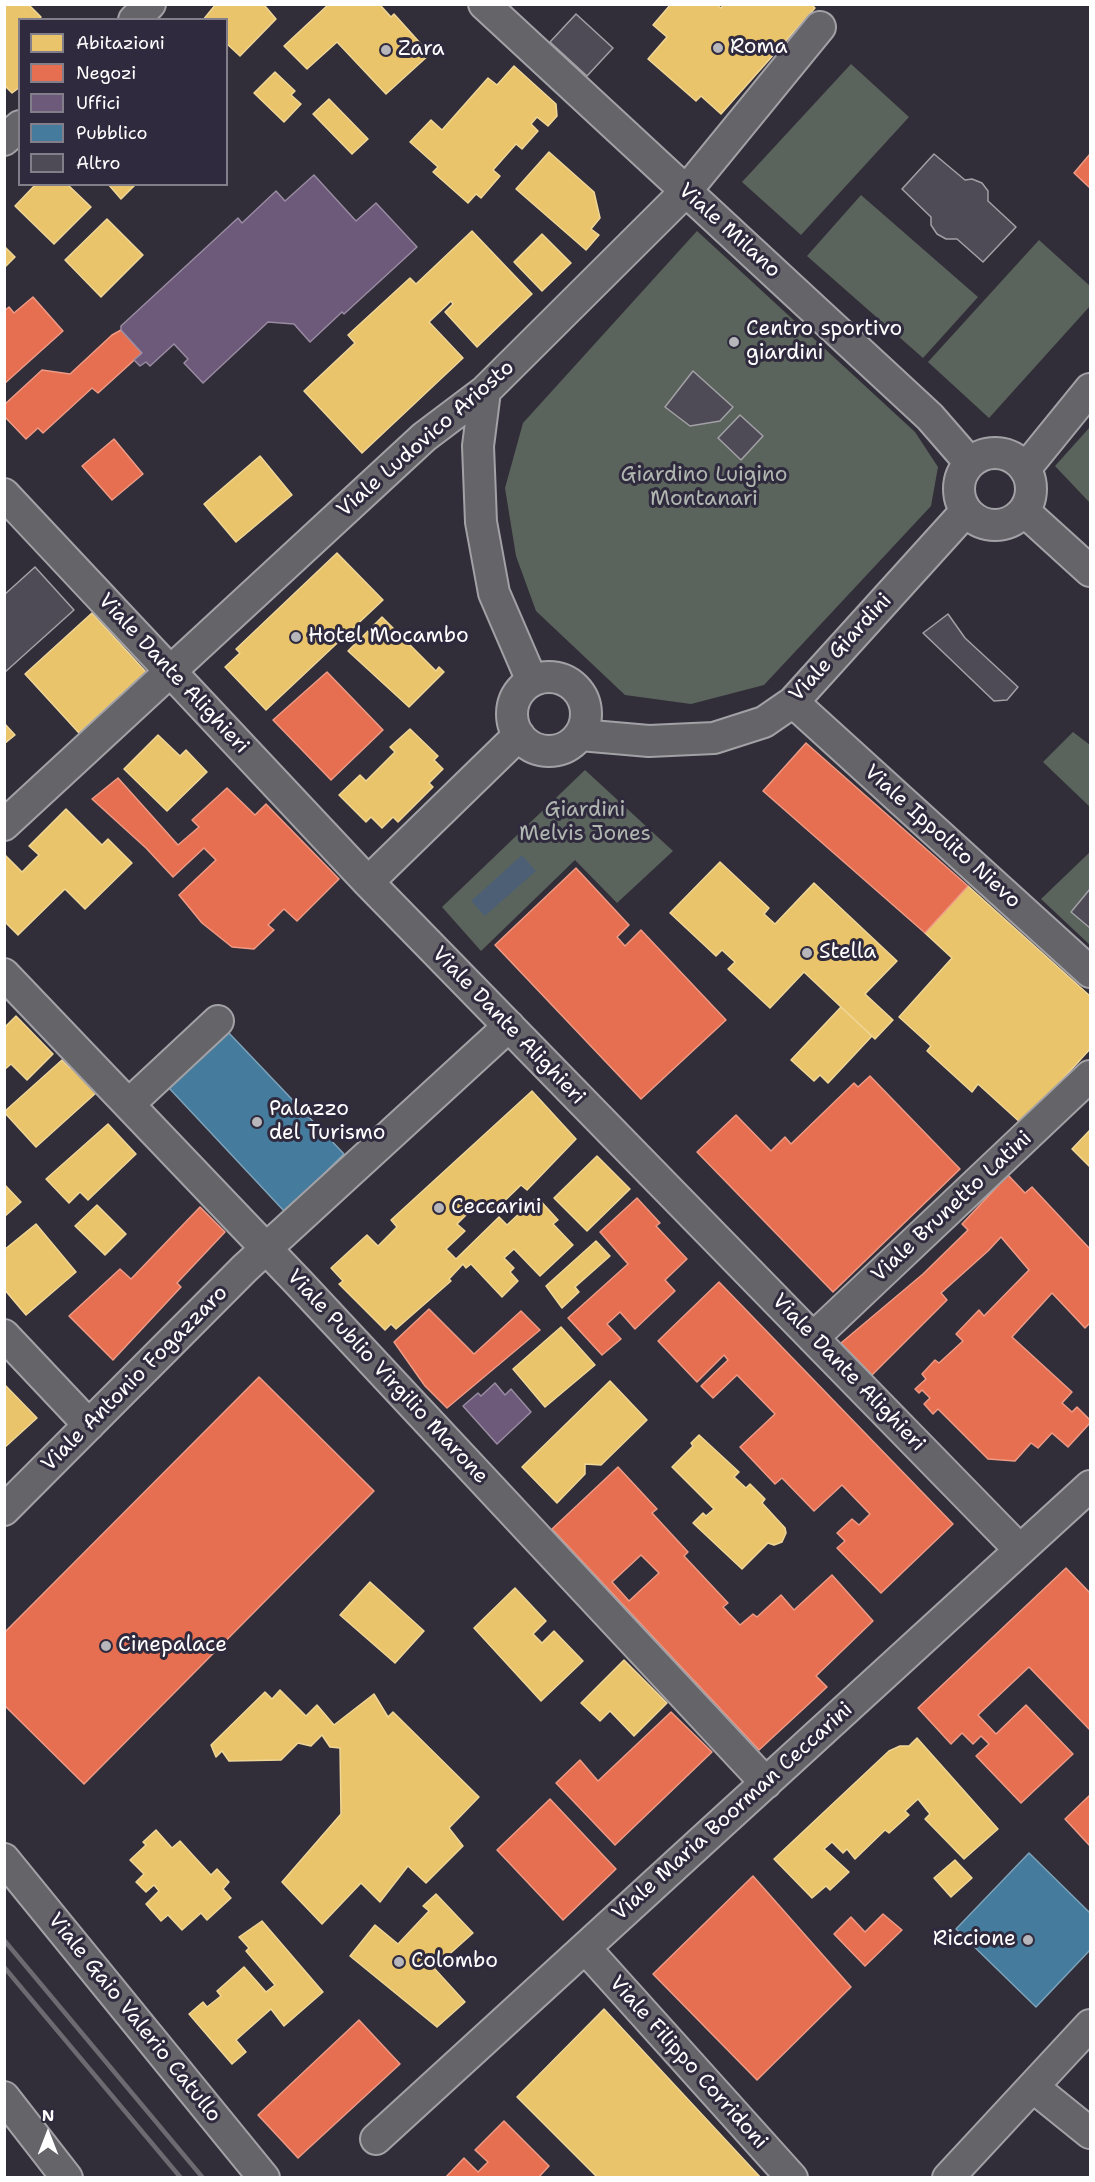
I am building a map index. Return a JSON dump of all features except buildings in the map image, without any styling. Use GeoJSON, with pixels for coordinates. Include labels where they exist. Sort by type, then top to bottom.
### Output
{"type":"FeatureCollection","features":[{"type":"Feature","properties":{"kind":"street"},"geometry":{"type":"LineString","coordinates":[[136,18],[150,4]]}},
{"type":"Feature","properties":{"kind":"street","name":"Viale Milano"},"geometry":{"type":"LineString","coordinates":[[484,4],[930,417],[970,463]]}},
{"type":"Feature","properties":{"kind":"street","name":"Viale Ludovico Ariosto"},"geometry":{"type":"LineString","coordinates":[[4,825],[424,437],[485,392],[686,191],[820,27]]}},
{"type":"Feature","properties":{"kind":"street"},"geometry":{"type":"LineString","coordinates":[[4,140],[18,128]]}},
{"type":"Feature","properties":{"kind":"street"},"geometry":{"type":"LineString","coordinates":[[1025,469],[1090,389]]}},
{"type":"Feature","properties":{"kind":"street"},"geometry":{"type":"LineString","coordinates":[[485,392],[478,446],[481,522],[494,593],[532,681]]}},
{"type":"Feature","properties":{"kind":"street"},"geometry":{"type":"LineString","coordinates":[[1000,453],[1011,456],[1025,469],[1030,479],[1031,490],[1024,511],[1008,522],[997,525],[986,524],[975,519],[966,511],[962,503],[960,478],[970,463],[979,456],[1000,453]]}},
{"type":"Feature","properties":{"kind":"street","name":"Viale Dante Alighieri"},"geometry":{"type":"LineString","coordinates":[[4,494],[368,882],[1020,1550]]}},
{"type":"Feature","properties":{"kind":"street","name":"Viale Giardini"},"geometry":{"type":"LineString","coordinates":[[580,735],[649,741],[714,738],[764,722],[793,702],[966,511]]}},
{"type":"Feature","properties":{"kind":"street"},"geometry":{"type":"LineString","coordinates":[[1024,511],[1090,571]]}},
{"type":"Feature","properties":{"kind":"street"},"geometry":{"type":"LineString","coordinates":[[543,677],[566,680],[574,686],[585,703],[585,725],[580,735],[557,750],[535,748],[519,735],[514,724],[512,711],[515,699],[522,688],[532,681],[543,677]]}},
{"type":"Feature","properties":{"kind":"street","name":"Viale Ippolito Nievo"},"geometry":{"type":"LineString","coordinates":[[793,702],[1090,972]]}},
{"type":"Feature","properties":{"kind":"street"},"geometry":{"type":"LineString","coordinates":[[368,882],[519,735]]}},
{"type":"Feature","properties":{"kind":"street","name":"Viale Publio Virgilio Marone"},"geometry":{"type":"LineString","coordinates":[[4,974],[266,1248],[766,1783]]}},
{"type":"Feature","properties":{"kind":"street"},"geometry":{"type":"LineString","coordinates":[[129,1104],[218,1021]]}},
{"type":"Feature","properties":{"kind":"street","name":"Viale Antonio Fogazzaro"},"geometry":{"type":"LineString","coordinates":[[4,1510],[266,1248],[509,1026]]}},
{"type":"Feature","properties":{"kind":"street","name":"Viale Brunetto Latini"},"geometry":{"type":"LineString","coordinates":[[813,1338],[1090,1076]]}},
{"type":"Feature","properties":{"kind":"street"},"geometry":{"type":"LineString","coordinates":[[4,1335],[89,1425]]}},
{"type":"Feature","properties":{"kind":"street","name":"Viale Maria Boorman Ceccarini"},"geometry":{"type":"LineString","coordinates":[[376,2139],[1090,1486]]}},
{"type":"Feature","properties":{"kind":"street","name":"Viale Gaio Valerio Catullo"},"geometry":{"type":"LineString","coordinates":[[4,1859],[264,2178]]}},
{"type":"Feature","properties":{"kind":"street","name":"Viale Filippo Corridoni"},"geometry":{"type":"LineString","coordinates":[[585,1948],[792,2178]]}},
{"type":"Feature","properties":{"kind":"street"},"geometry":{"type":"LineString","coordinates":[[948,2178],[1090,2025]]}},
{"type":"Feature","properties":{"kind":"street"},"geometry":{"type":"LineString","coordinates":[[1033,2087],[1090,2133]]}},
{"type":"Feature","properties":{"kind":"street"},"geometry":{"type":"LineString","coordinates":[[4,2097],[67,2178]]}},
{"type":"Feature","properties":{"kind":"green space"},"geometry":{"type":"Polygon","coordinates":[[[851,64],[909,117],[801,235],[742,182],[851,64]]]}},
{"type":"Feature","properties":{"kind":"green space"},"geometry":{"type":"Polygon","coordinates":[[[861,195],[978,297],[923,358],[807,256],[861,195]]]}},
{"type":"Feature","properties":{"kind":"green space","name":"Giardino Luigino Montanari"},"geometry":{"type":"Polygon","coordinates":[[[697,231],[915,432],[938,467],[931,506],[764,685],[691,704],[625,695],[536,611],[516,556],[505,488],[523,423],[697,231]]]}},
{"type":"Feature","properties":{"kind":"green space"},"geometry":{"type":"Polygon","coordinates":[[[1039,240],[1090,286],[1090,306],[989,418],[928,362],[1039,240]]]}},
{"type":"Feature","properties":{"kind":"green space"},"geometry":{"type":"Polygon","coordinates":[[[1090,427],[1090,503],[1055,466],[1090,427]]]}},
{"type":"Feature","properties":{"kind":"green space"},"geometry":{"type":"Polygon","coordinates":[[[1073,732],[1090,745],[1090,807],[1043,762],[1073,732]]]}},
{"type":"Feature","properties":{"kind":"green space","name":"Giardini Melvis Jones"},"geometry":{"type":"Polygon","coordinates":[[[585,770],[673,851],[617,903],[575,860],[481,951],[442,907],[585,770]]]}},
{"type":"Feature","properties":{"kind":"green space"},"geometry":{"type":"Polygon","coordinates":[[[1090,852],[1090,945],[1041,899],[1090,852]]]}},
{"type":"Feature","properties":{"kind":"water"},"geometry":{"type":"Polygon","coordinates":[[[522,855],[536,871],[485,916],[471,901],[522,855]]]}},
{"type":"Feature","properties":{"kind":"railway"},"geometry":{"type":"LineString","coordinates":[[4,1940],[203,2178]]}},
{"type":"Feature","properties":{"kind":"railway"},"geometry":{"type":"LineString","coordinates":[[4,1967],[181,2178]]}},
{"type":"Feature","properties":{"kind":"place","name":"Roma"},"geometry":{"type":"Point","coordinates":[718,48]}},
{"type":"Feature","properties":{"kind":"place","name":"Zara"},"geometry":{"type":"Point","coordinates":[386,50]}},
{"type":"Feature","properties":{"kind":"place","name":"Centro sportivo giardini"},"geometry":{"type":"Point","coordinates":[734,342]}},
{"type":"Feature","properties":{"kind":"place","name":"Hotel Mocambo"},"geometry":{"type":"Point","coordinates":[296,637]}},
{"type":"Feature","properties":{"kind":"place","name":"Stella"},"geometry":{"type":"Point","coordinates":[807,953]}},
{"type":"Feature","properties":{"kind":"place","name":"Palazzo del Turismo"},"geometry":{"type":"Point","coordinates":[257,1122]}},
{"type":"Feature","properties":{"kind":"place","name":"Ceccarini"},"geometry":{"type":"Point","coordinates":[439,1208]}},
{"type":"Feature","properties":{"kind":"place","name":"Cinepalace"},"geometry":{"type":"Point","coordinates":[106,1646]}},
{"type":"Feature","properties":{"kind":"place","name":"Riccione"},"geometry":{"type":"Point","coordinates":[1028,1940]}},
{"type":"Feature","properties":{"kind":"place","name":"Colombo"},"geometry":{"type":"Point","coordinates":[399,1962]}}]}
